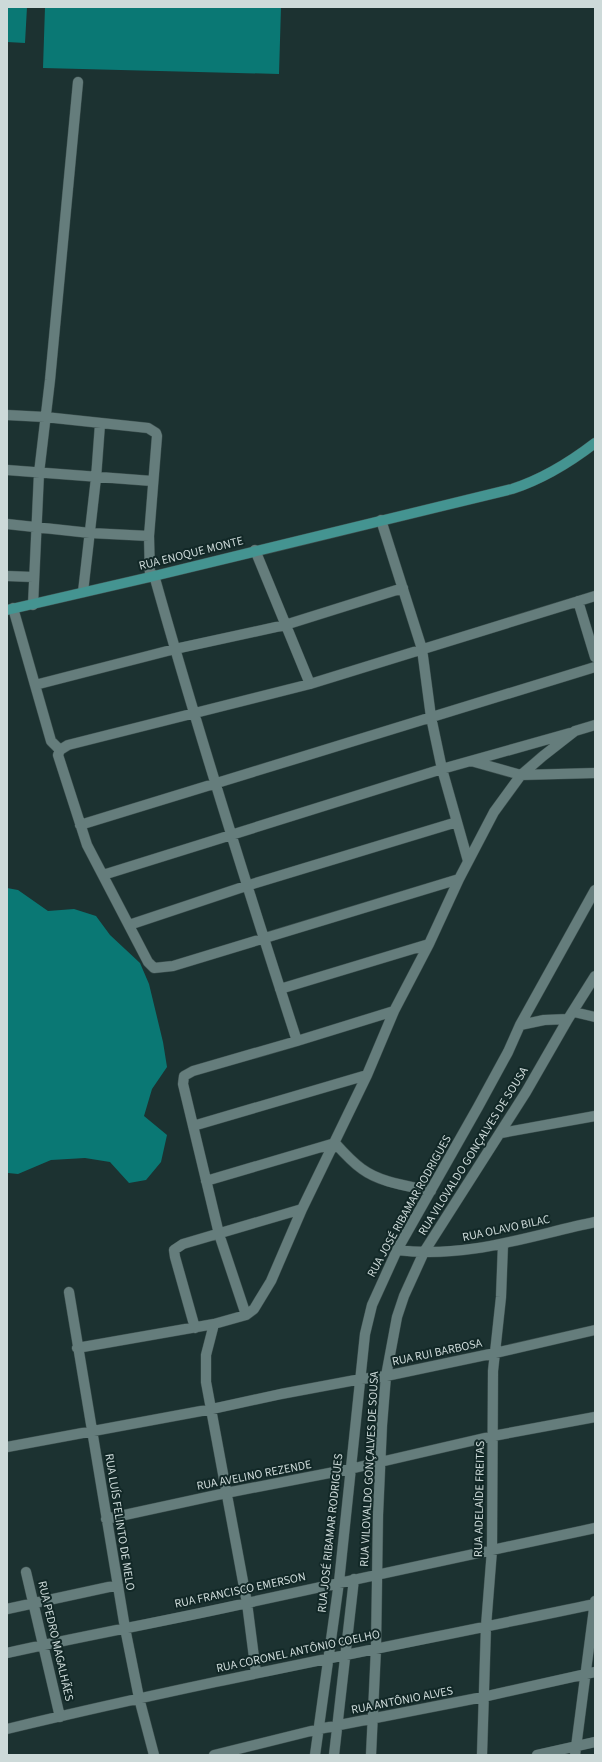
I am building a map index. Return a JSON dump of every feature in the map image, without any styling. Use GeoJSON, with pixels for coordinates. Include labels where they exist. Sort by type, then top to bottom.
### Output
{"type":"FeatureCollection","features":[{"type":"Feature","properties":{"kind":"main road","name":"RUA ENOQUE MONTE"},"geometry":{"type":"LineString","coordinates":[[10,609],[33,605],[530,483],[561,468],[595,443]]}},
{"type":"Feature","properties":{"kind":"street"},"geometry":{"type":"LineString","coordinates":[[33,605],[38,527],[39,473],[50,380],[78,82]]}},
{"type":"Feature","properties":{"kind":"street"},"geometry":{"type":"LineString","coordinates":[[7,415],[45,417],[148,428],[156,432],[157,436],[152,481],[149,536],[152,576],[246,886],[297,1041]]}},
{"type":"Feature","properties":{"kind":"street"},"geometry":{"type":"LineString","coordinates":[[83,592],[96,478],[100,424]]}},
{"type":"Feature","properties":{"kind":"street"},"geometry":{"type":"LineString","coordinates":[[7,470],[96,478],[152,481]]}},
{"type":"Feature","properties":{"kind":"street"},"geometry":{"type":"LineString","coordinates":[[382,520],[422,649],[431,717],[442,769],[468,861]]}},
{"type":"Feature","properties":{"kind":"street"},"geometry":{"type":"LineString","coordinates":[[7,524],[90,533],[149,536]]}},
{"type":"Feature","properties":{"kind":"street"},"geometry":{"type":"LineString","coordinates":[[255,550],[310,684]]}},
{"type":"Feature","properties":{"kind":"street"},"geometry":{"type":"LineString","coordinates":[[7,576],[34,577]]}},
{"type":"Feature","properties":{"kind":"street"},"geometry":{"type":"LineString","coordinates":[[36,685],[175,649],[285,625],[403,588]]}},
{"type":"Feature","properties":{"kind":"street"},"geometry":{"type":"LineString","coordinates":[[60,750],[68,746],[310,684],[595,596]]}},
{"type":"Feature","properties":{"kind":"street"},"geometry":{"type":"LineString","coordinates":[[578,601],[595,657]]}},
{"type":"Feature","properties":{"kind":"street"},"geometry":{"type":"LineString","coordinates":[[10,609],[36,685],[51,741],[60,750]]}},
{"type":"Feature","properties":{"kind":"street"},"geometry":{"type":"LineString","coordinates":[[80,825],[595,667]]}},
{"type":"Feature","properties":{"kind":"street"},"geometry":{"type":"LineString","coordinates":[[103,875],[442,769],[595,725]]}},
{"type":"Feature","properties":{"kind":"street"},"geometry":{"type":"LineString","coordinates":[[78,1348],[214,1324],[246,1315],[254,1309],[271,1281],[302,1209],[367,1075],[394,1011],[429,944],[459,878],[494,812],[521,775],[576,731]]}},
{"type":"Feature","properties":{"kind":"street"},"geometry":{"type":"LineString","coordinates":[[60,750],[58,759],[90,851],[148,962],[154,968],[173,966],[459,878]]}},
{"type":"Feature","properties":{"kind":"street"},"geometry":{"type":"LineString","coordinates":[[470,761],[521,775],[595,773]]}},
{"type":"Feature","properties":{"kind":"street"},"geometry":{"type":"LineString","coordinates":[[129,925],[246,886],[457,822]]}},
{"type":"Feature","properties":{"kind":"street","name":"RUA JOSÉ RIBAMAR RODRIGUES"},"geometry":{"type":"LineString","coordinates":[[315,1755],[339,1582],[350,1469],[368,1314],[397,1250],[478,1107],[508,1052],[520,1024],[595,890]]}},
{"type":"Feature","properties":{"kind":"street"},"geometry":{"type":"LineString","coordinates":[[280,989],[429,944]]}},
{"type":"Feature","properties":{"kind":"street","name":"RUA VILOVALDO GONÇALVES DE SOUSA"},"geometry":{"type":"LineString","coordinates":[[371,1755],[376,1648],[380,1462],[386,1376],[397,1317],[404,1296],[424,1252],[501,1133],[595,976]]}},
{"type":"Feature","properties":{"kind":"street"},"geometry":{"type":"LineString","coordinates":[[246,1315],[219,1234],[183,1084],[184,1076],[187,1073],[394,1011]]}},
{"type":"Feature","properties":{"kind":"street"},"geometry":{"type":"LineString","coordinates":[[520,1024],[571,1015],[595,1017]]}},
{"type":"Feature","properties":{"kind":"street"},"geometry":{"type":"LineString","coordinates":[[193,1126],[367,1075]]}},
{"type":"Feature","properties":{"kind":"street"},"geometry":{"type":"LineString","coordinates":[[501,1133],[595,1116]]}},
{"type":"Feature","properties":{"kind":"street"},"geometry":{"type":"LineString","coordinates":[[335,1143],[362,1170],[379,1178],[431,1191]]}},
{"type":"Feature","properties":{"kind":"street"},"geometry":{"type":"LineString","coordinates":[[206,1180],[335,1143]]}},
{"type":"Feature","properties":{"kind":"street"},"geometry":{"type":"LineString","coordinates":[[195,1328],[174,1250],[183,1244],[302,1209]]}},
{"type":"Feature","properties":{"kind":"street","name":"RUA OLAVO BILAC"},"geometry":{"type":"LineString","coordinates":[[397,1250],[458,1252],[503,1244],[595,1222]]}},
{"type":"Feature","properties":{"kind":"street","name":"RUA ADELAÍDE FREITAS"},"geometry":{"type":"LineString","coordinates":[[482,1755],[486,1626],[492,1550],[495,1353],[501,1297],[503,1244]]}},
{"type":"Feature","properties":{"kind":"street","name":"RUA LUÍS FELINTO DE MELO"},"geometry":{"type":"LineString","coordinates":[[69,1292],[125,1628],[139,1698],[154,1755]]}},
{"type":"Feature","properties":{"kind":"street"},"geometry":{"type":"LineString","coordinates":[[214,1324],[208,1344],[205,1369],[226,1493],[247,1603],[256,1673]]}},
{"type":"Feature","properties":{"kind":"street","name":"RUA RUI BARBOSA"},"geometry":{"type":"LineString","coordinates":[[7,1447],[212,1409],[361,1379],[386,1376],[595,1330]]}},
{"type":"Feature","properties":{"kind":"street","name":"RUA AVELINO REZENDE"},"geometry":{"type":"LineString","coordinates":[[106,1519],[226,1493],[350,1469],[493,1436],[595,1416]]}},
{"type":"Feature","properties":{"kind":"street","name":"RUA FRANCISCO EMERSON"},"geometry":{"type":"LineString","coordinates":[[7,1652],[247,1603],[595,1528]]}},
{"type":"Feature","properties":{"kind":"street","name":"RUA PEDRO MAGALHÃES"},"geometry":{"type":"LineString","coordinates":[[26,1572],[42,1645],[60,1716]]}},
{"type":"Feature","properties":{"kind":"street"},"geometry":{"type":"LineString","coordinates":[[334,1755],[354,1579]]}},
{"type":"Feature","properties":{"kind":"street"},"geometry":{"type":"LineString","coordinates":[[7,1609],[118,1585]]}},
{"type":"Feature","properties":{"kind":"street"},"geometry":{"type":"LineString","coordinates":[[575,1751],[590,1673],[595,1601]]}},
{"type":"Feature","properties":{"kind":"street","name":"RUA CORONEL ANTÔNIO COELHO"},"geometry":{"type":"LineString","coordinates":[[7,1729],[139,1698],[256,1673],[595,1604]]}},
{"type":"Feature","properties":{"kind":"street","name":"RUA ANTÔNIO ALVES"},"geometry":{"type":"LineString","coordinates":[[214,1755],[319,1728],[372,1720],[590,1673]]}},
{"type":"Feature","properties":{"kind":"street"},"geometry":{"type":"LineString","coordinates":[[537,1755],[575,1751],[595,1742]]}},
{"type":"Feature","properties":{"kind":"water"},"geometry":{"type":"Polygon","coordinates":[[[7,7],[27,7],[25,43],[7,42],[7,7]]]}},
{"type":"Feature","properties":{"kind":"water"},"geometry":{"type":"Polygon","coordinates":[[[45,7],[281,7],[279,74],[43,68],[45,7]]]}},
{"type":"Feature","properties":{"kind":"water"},"geometry":{"type":"Polygon","coordinates":[[[7,888],[18,890],[48,911],[74,909],[96,916],[110,935],[140,963],[149,984],[163,1042],[167,1067],[152,1089],[144,1116],[167,1135],[161,1162],[146,1180],[129,1183],[110,1162],[85,1158],[51,1160],[18,1174],[8,1173],[7,888]]]}}]}
